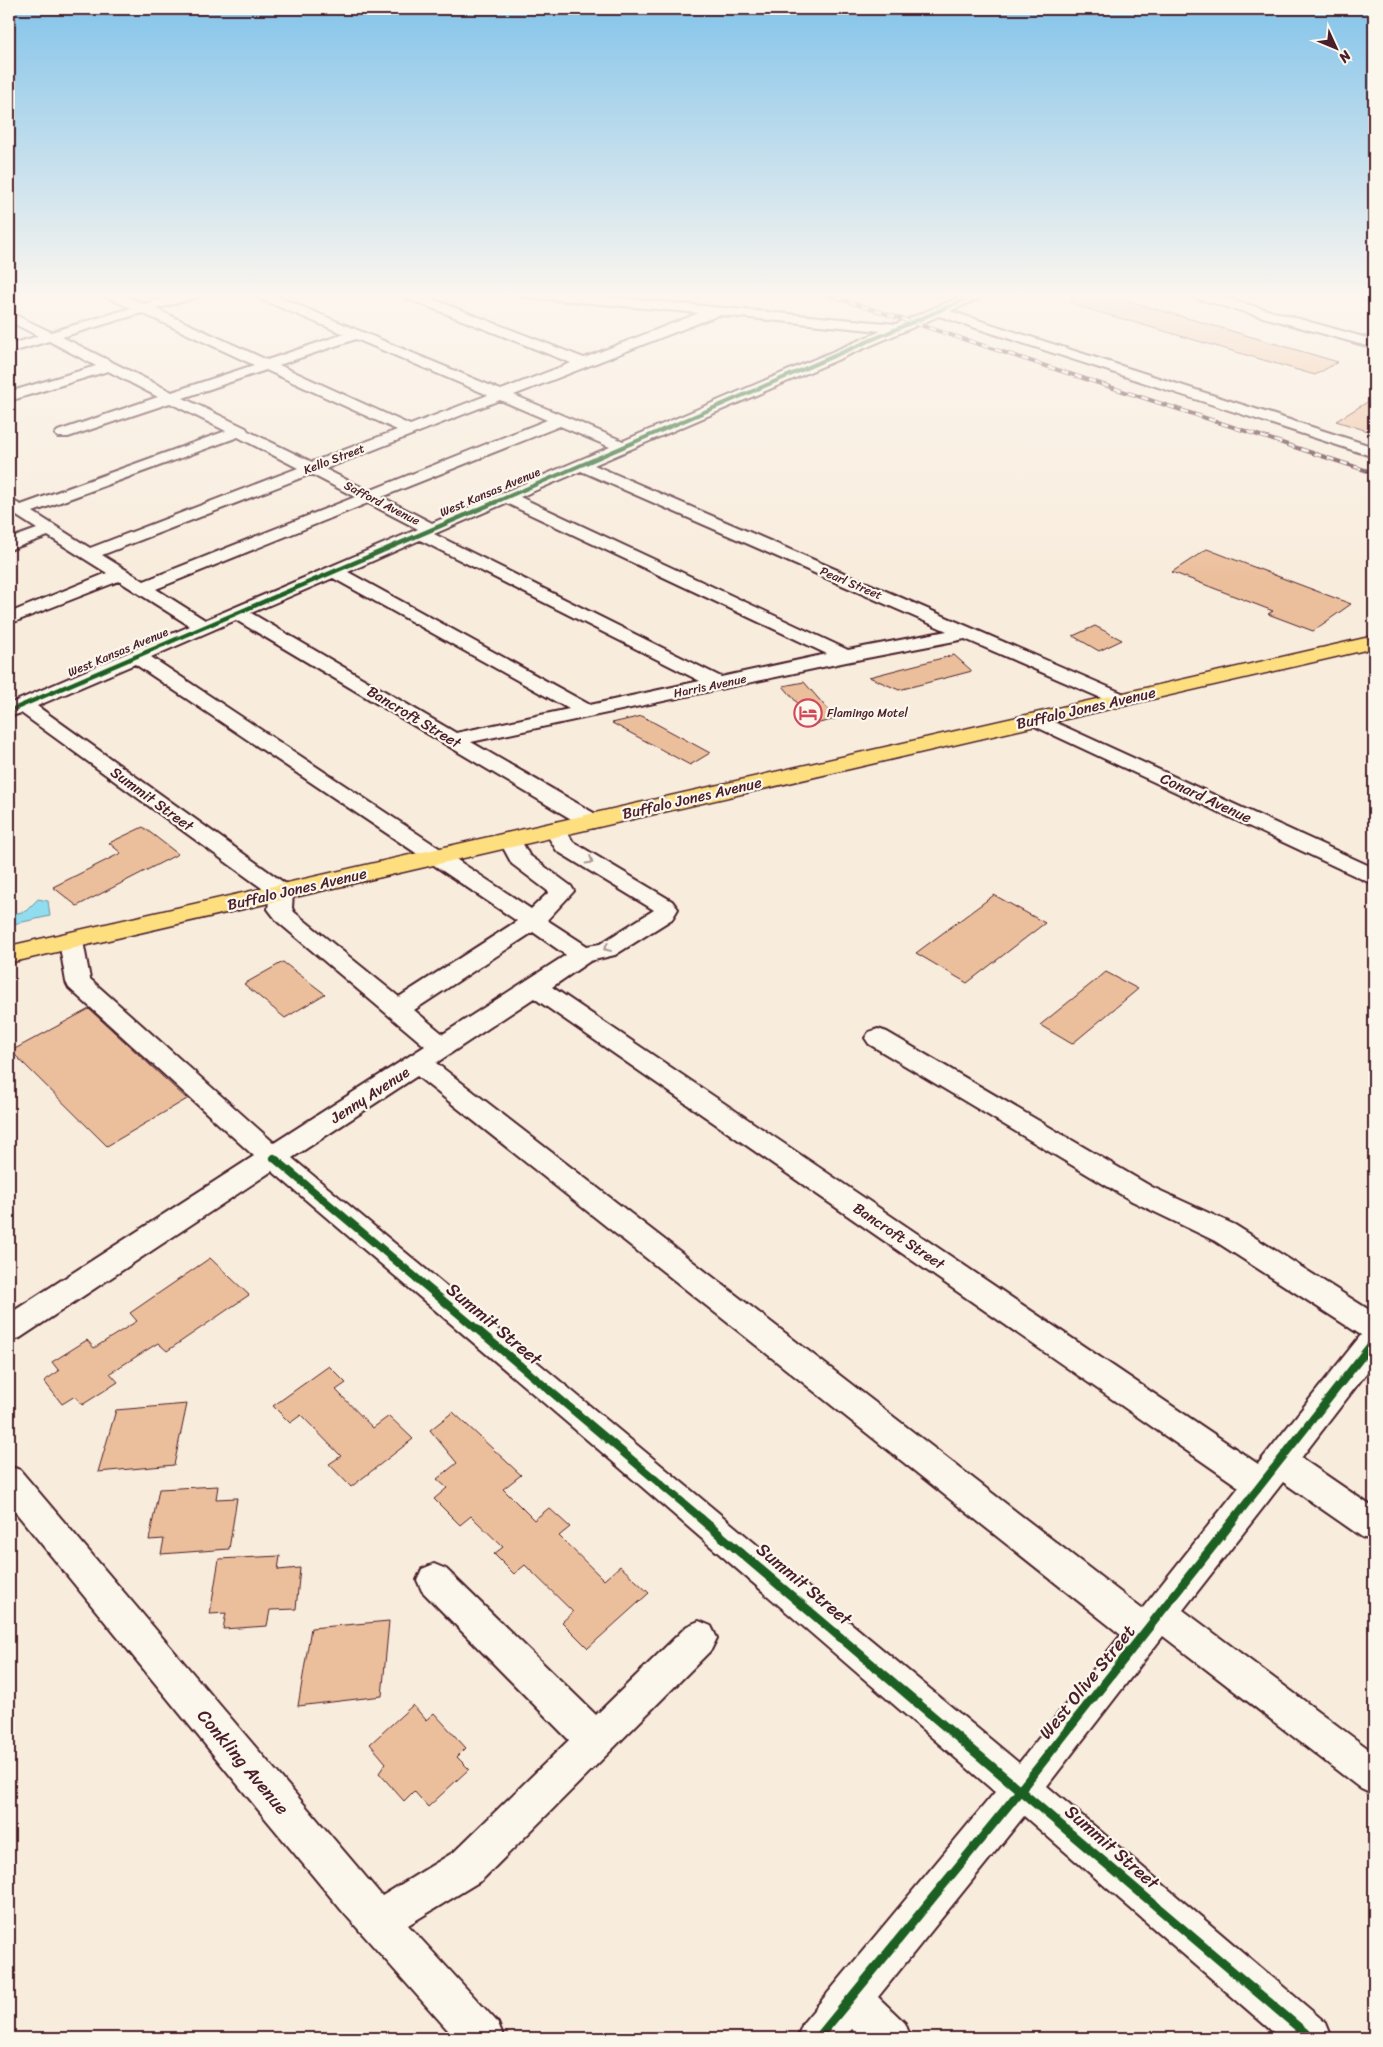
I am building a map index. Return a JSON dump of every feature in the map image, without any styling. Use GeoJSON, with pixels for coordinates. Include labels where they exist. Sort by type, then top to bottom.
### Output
{"type":"FeatureCollection","features":[{"type":"Feature","properties":{"kind":"main road","name":"Buffalo Jones Avenue"},"geometry":{"type":"LineString","coordinates":[[9,955],[1374,642]]}},
{"type":"Feature","properties":{"kind":"street"},"geometry":{"type":"LineString","coordinates":[[9,397],[37,389]]}},
{"type":"Feature","properties":{"kind":"street","name":"Safford Avenue"},"geometry":{"type":"LineString","coordinates":[[156,389],[369,497],[426,531],[720,684]]}},
{"type":"Feature","properties":{"kind":"street"},"geometry":{"type":"LineString","coordinates":[[63,434],[198,389]]}},
{"type":"Feature","properties":{"kind":"street"},"geometry":{"type":"LineString","coordinates":[[317,389],[408,430]]}},
{"type":"Feature","properties":{"kind":"street"},"geometry":{"type":"LineString","coordinates":[[487,389],[624,447]]}},
{"type":"Feature","properties":{"kind":"street","name":"Kello Street"},"geometry":{"type":"LineString","coordinates":[[90,554],[519,389]]}},
{"type":"Feature","properties":{"kind":"street","name":"West Kansas Avenue"},"geometry":{"type":"LineString","coordinates":[[15,708],[759,389]]}},
{"type":"Feature","properties":{"kind":"street"},"geometry":{"type":"LineString","coordinates":[[1178,389],[1374,452]]}},
{"type":"Feature","properties":{"kind":"street"},"geometry":{"type":"LineString","coordinates":[[142,588],[561,420]]}},
{"type":"Feature","properties":{"kind":"street"},"geometry":{"type":"LineString","coordinates":[[14,508],[240,432]]}},
{"type":"Feature","properties":{"kind":"street","name":"Pearl Street"},"geometry":{"type":"LineString","coordinates":[[581,465],[1122,700]]}},
{"type":"Feature","properties":{"kind":"street"},"geometry":{"type":"LineString","coordinates":[[507,497],[846,656]]}},
{"type":"Feature","properties":{"kind":"street"},"geometry":{"type":"LineString","coordinates":[[14,508],[204,627]]}},
{"type":"Feature","properties":{"kind":"street"},"geometry":{"type":"LineString","coordinates":[[9,545],[49,530]]}},
{"type":"Feature","properties":{"kind":"street"},"geometry":{"type":"LineString","coordinates":[[334,571],[588,712]]}},
{"type":"Feature","properties":{"kind":"street"},"geometry":{"type":"LineString","coordinates":[[9,619],[121,574]]}},
{"type":"Feature","properties":{"kind":"street","name":"Bancroft Street"},"geometry":{"type":"LineString","coordinates":[[237,613],[591,822]]}},
{"type":"Feature","properties":{"kind":"street","name":"Harris Avenue"},"geometry":{"type":"LineString","coordinates":[[454,740],[966,632]]}},
{"type":"Feature","properties":{"kind":"street"},"geometry":{"type":"LineString","coordinates":[[137,656],[583,955]]}},
{"type":"Feature","properties":{"kind":"street","name":"Summit Street"},"geometry":{"type":"LineString","coordinates":[[15,708],[282,892]]}},
{"type":"Feature","properties":{"kind":"street","name":"Conard Avenue"},"geometry":{"type":"LineString","coordinates":[[1037,720],[1374,876]]}},
{"type":"Feature","properties":{"kind":"street","name":"Jenny Avenue"},"geometry":{"type":"LineString","coordinates":[[9,1329],[583,955],[606,950],[664,914],[666,909],[664,906],[565,846],[554,830]]}},
{"type":"Feature","properties":{"kind":"street"},"geometry":{"type":"LineString","coordinates":[[398,1009],[532,922],[563,891],[520,859],[510,840]]}},
{"type":"Feature","properties":{"kind":"street"},"geometry":{"type":"LineString","coordinates":[[282,892],[280,910],[286,917],[443,1047]]}},
{"type":"Feature","properties":{"kind":"street","name":"Summit Street"},"geometry":{"type":"LineString","coordinates":[[71,940],[78,982],[274,1158],[624,1451],[1311,2038]]}},
{"type":"Feature","properties":{"kind":"street","name":"Bancroft Street"},"geometry":{"type":"LineString","coordinates":[[535,986],[1271,1473],[1374,1526]]}},
{"type":"Feature","properties":{"kind":"street"},"geometry":{"type":"LineString","coordinates":[[878,1038],[1142,1194],[1224,1233],[1374,1328]]}},
{"type":"Feature","properties":{"kind":"street"},"geometry":{"type":"LineString","coordinates":[[418,1063],[1153,1623],[1374,1776]]}},
{"type":"Feature","properties":{"kind":"street","name":"West Olive Street"},"geometry":{"type":"LineString","coordinates":[[818,2038],[1021,1789],[1374,1341]]}},
{"type":"Feature","properties":{"kind":"street","name":"Conkling Avenue"},"geometry":{"type":"LineString","coordinates":[[9,1480],[278,1805],[357,1898],[379,1920],[483,2038]]}},
{"type":"Feature","properties":{"kind":"street"},"geometry":{"type":"LineString","coordinates":[[434,1580],[596,1740]]}},
{"type":"Feature","properties":{"kind":"street"},"geometry":{"type":"LineString","coordinates":[[379,1920],[468,1866],[698,1638]]}},
{"type":"Feature","properties":{"kind":"street"},"geometry":{"type":"LineString","coordinates":[[850,1999],[890,2038]]}},
{"type":"Feature","properties":{"kind":"water"},"geometry":{"type":"Polygon","coordinates":[[[38,899],[48,901],[50,916],[9,925],[9,915],[26,911],[38,899]]]}},
{"type":"Feature","properties":{"kind":"building"},"geometry":{"type":"Polygon","coordinates":[[[1374,398],[1374,433],[1336,421],[1374,398]]]}},
{"type":"Feature","properties":{"kind":"building"},"geometry":{"type":"Polygon","coordinates":[[[1207,549],[1351,604],[1313,631],[1268,614],[1273,611],[1172,572],[1207,549]]]}},
{"type":"Feature","properties":{"kind":"building"},"geometry":{"type":"Polygon","coordinates":[[[1095,626],[1122,640],[1099,651],[1073,636],[1095,626]]]}},
{"type":"Feature","properties":{"kind":"building"},"geometry":{"type":"Polygon","coordinates":[[[954,655],[972,671],[899,690],[869,677],[954,655]]]}},
{"type":"Feature","properties":{"kind":"building"},"geometry":{"type":"Polygon","coordinates":[[[804,682],[836,719],[815,724],[783,686],[804,682]]]}},
{"type":"Feature","properties":{"kind":"building"},"geometry":{"type":"Polygon","coordinates":[[[642,716],[710,753],[690,765],[612,723],[642,716]]]}},
{"type":"Feature","properties":{"kind":"building"},"geometry":{"type":"Polygon","coordinates":[[[143,827],[178,854],[77,906],[53,887],[121,853],[109,843],[143,827]]]}},
{"type":"Feature","properties":{"kind":"building"},"geometry":{"type":"Polygon","coordinates":[[[994,895],[1045,923],[967,983],[916,953],[994,895]]]}},
{"type":"Feature","properties":{"kind":"building"},"geometry":{"type":"Polygon","coordinates":[[[283,962],[325,994],[285,1018],[244,984],[283,962]]]}},
{"type":"Feature","properties":{"kind":"building"},"geometry":{"type":"Polygon","coordinates":[[[1106,972],[1138,989],[1072,1044],[1040,1025],[1106,972]]]}},
{"type":"Feature","properties":{"kind":"building"},"geometry":{"type":"Polygon","coordinates":[[[89,1009],[187,1099],[107,1146],[11,1051],[89,1009]]]}},
{"type":"Feature","properties":{"kind":"building"},"geometry":{"type":"Polygon","coordinates":[[[210,1258],[249,1295],[167,1351],[158,1343],[110,1373],[118,1382],[82,1405],[75,1396],[62,1404],[44,1381],[59,1371],[52,1362],[87,1340],[94,1348],[137,1321],[130,1313],[210,1258]]]}},
{"type":"Feature","properties":{"kind":"building"},"geometry":{"type":"Polygon","coordinates":[[[329,1366],[346,1383],[336,1390],[373,1428],[389,1416],[413,1439],[351,1487],[329,1464],[341,1456],[301,1415],[290,1423],[273,1406],[329,1366]]]}},
{"type":"Feature","properties":{"kind":"building"},"geometry":{"type":"Polygon","coordinates":[[[187,1404],[174,1465],[98,1472],[116,1410],[187,1404]]]}},
{"type":"Feature","properties":{"kind":"building"},"geometry":{"type":"Polygon","coordinates":[[[453,1412],[521,1475],[503,1489],[534,1520],[549,1508],[570,1527],[559,1536],[604,1580],[620,1566],[649,1593],[588,1648],[562,1622],[573,1612],[525,1565],[514,1574],[494,1554],[503,1547],[471,1516],[460,1525],[434,1499],[447,1488],[437,1479],[457,1463],[430,1430],[453,1412]]]}},
{"type":"Feature","properties":{"kind":"building"},"geometry":{"type":"Polygon","coordinates":[[[218,1486],[216,1499],[237,1498],[229,1549],[161,1554],[164,1539],[149,1540],[159,1489],[218,1486]]]}},
{"type":"Feature","properties":{"kind":"building"},"geometry":{"type":"Polygon","coordinates":[[[280,1556],[278,1570],[300,1568],[296,1609],[270,1610],[267,1626],[223,1629],[226,1613],[210,1614],[219,1559],[280,1556]]]}},
{"type":"Feature","properties":{"kind":"building"},"geometry":{"type":"Polygon","coordinates":[[[389,1621],[382,1696],[298,1706],[311,1628],[389,1621]]]}},
{"type":"Feature","properties":{"kind":"building"},"geometry":{"type":"Polygon","coordinates":[[[413,1705],[426,1720],[434,1713],[466,1748],[457,1757],[469,1769],[428,1807],[414,1791],[404,1801],[379,1773],[386,1763],[370,1744],[413,1705]]]}},
{"type":"Feature","properties":{"kind":"railway"},"geometry":{"type":"LineString","coordinates":[[1115,389],[1374,473]]}},
{"type":"Feature","properties":{"kind":"cycle path"},"geometry":{"type":"LineString","coordinates":[[9,711],[758,389]]}},
{"type":"Feature","properties":{"kind":"cycle path"},"geometry":{"type":"LineString","coordinates":[[274,1158],[923,1706],[1311,2038]]}},
{"type":"Feature","properties":{"kind":"cycle path"},"geometry":{"type":"LineString","coordinates":[[818,2038],[1011,1802],[1374,1341]]}},
{"type":"Feature","properties":{"kind":"place","name":"Flamingo Motel"},"geometry":{"type":"Point","coordinates":[808,713]}}]}
